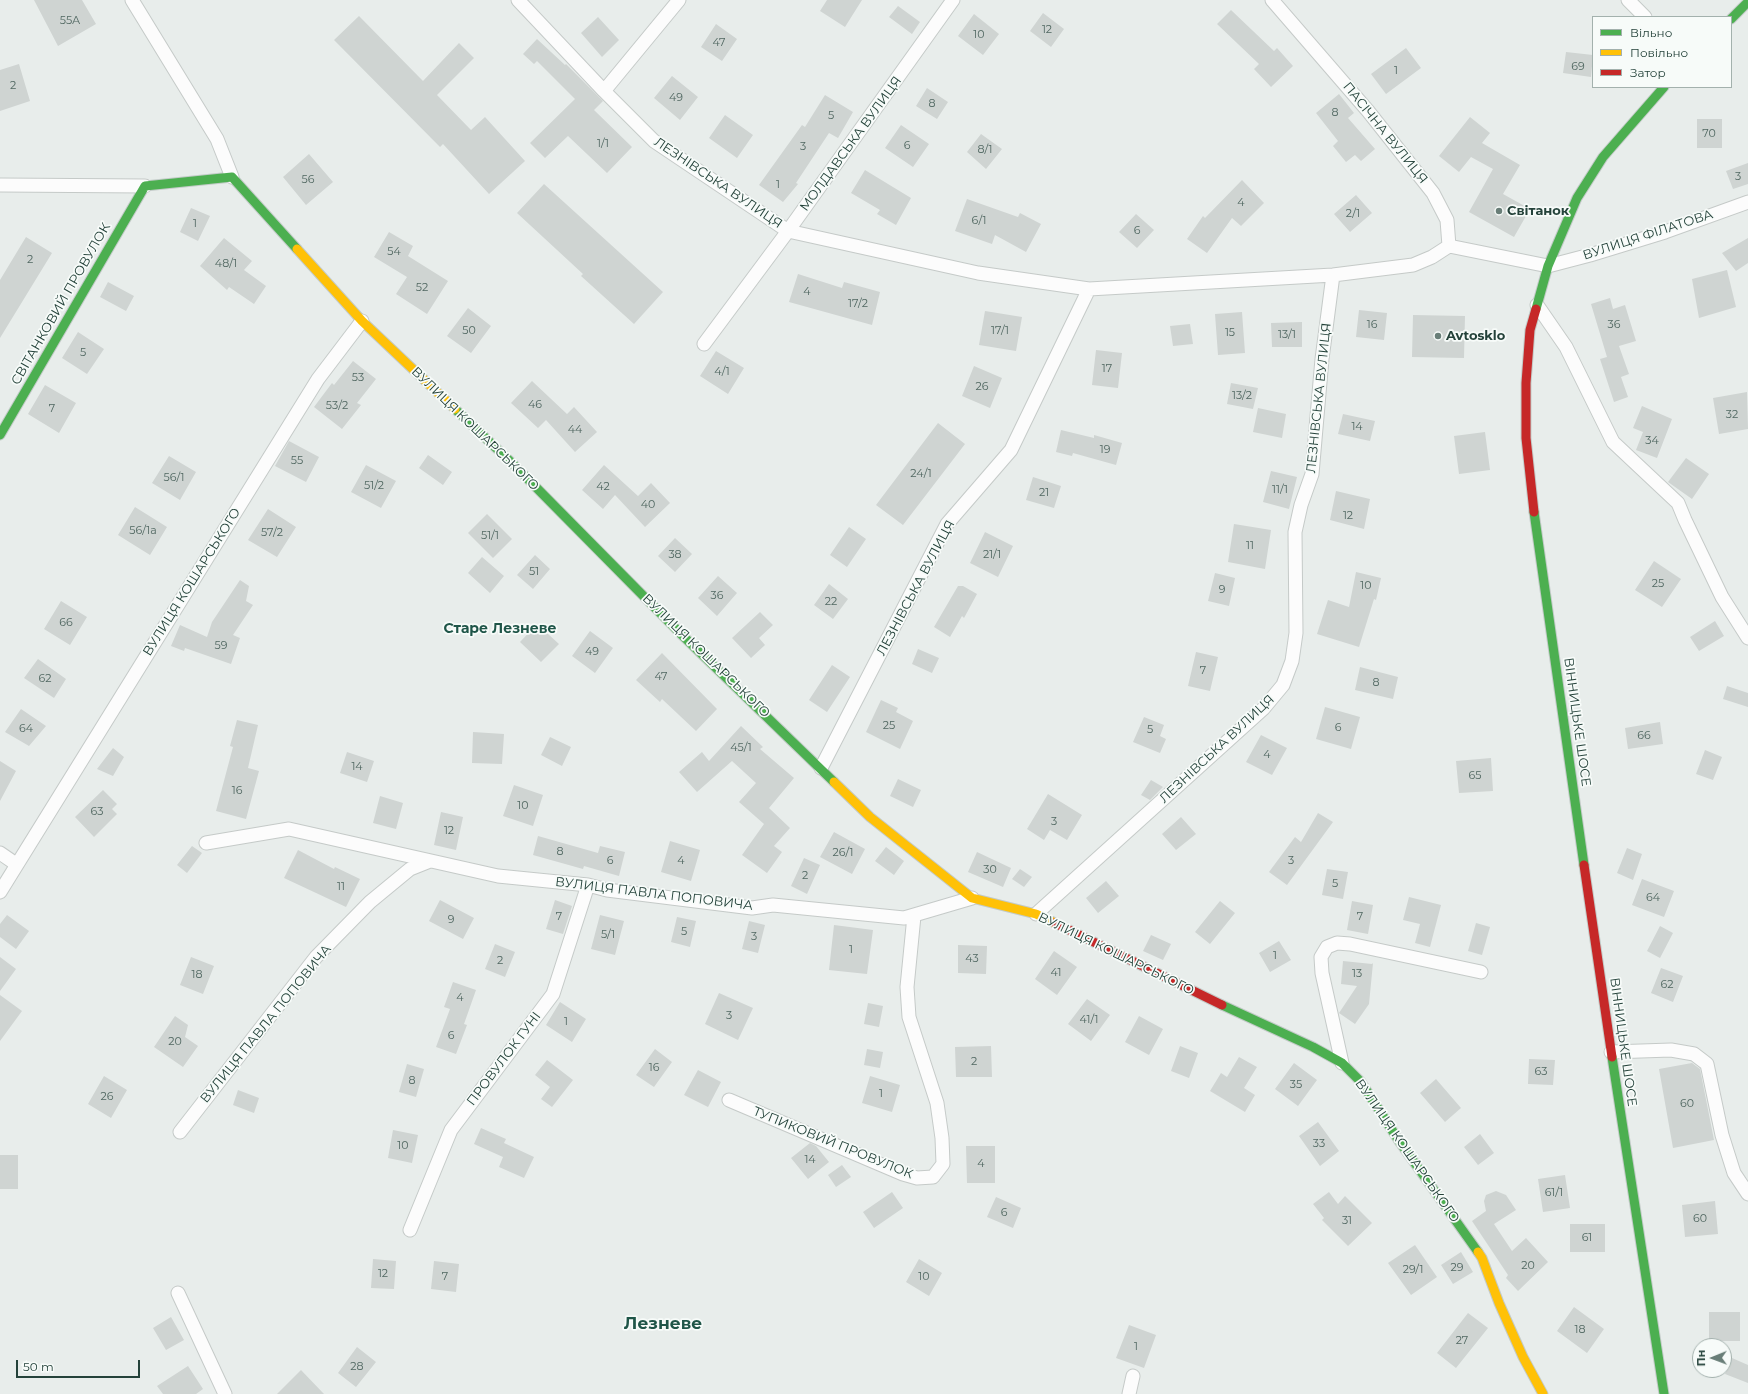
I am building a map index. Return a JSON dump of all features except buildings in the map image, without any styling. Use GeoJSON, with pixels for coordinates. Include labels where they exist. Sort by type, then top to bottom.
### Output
{"type":"FeatureCollection","features":[{"type":"Feature","properties":{"kind":"street"},"geometry":{"type":"LineString","coordinates":[[132,0],[217,139],[232,177],[362,321]]}},
{"type":"Feature","properties":{"kind":"street","name":"ЛЕЗНІВСЬКА ВУЛИЦЯ"},"geometry":{"type":"LineString","coordinates":[[518,0],[604,91],[654,141],[788,230],[978,273],[1089,289],[1334,275],[1413,265],[1432,257],[1449,246]]}},
{"type":"Feature","properties":{"kind":"street"},"geometry":{"type":"LineString","coordinates":[[604,91],[679,0]]}},
{"type":"Feature","properties":{"kind":"street","name":"МОЛДАВСЬКА ВУЛИЦЯ"},"geometry":{"type":"LineString","coordinates":[[704,344],[788,230],[953,0]]}},
{"type":"Feature","properties":{"kind":"street","name":"ПАСІЧНА ВУЛИЦЯ"},"geometry":{"type":"LineString","coordinates":[[1272,0],[1330,66],[1433,193],[1448,220],[1449,246]]}},
{"type":"Feature","properties":{"kind":"street"},"geometry":{"type":"LineString","coordinates":[[1628,0],[1644,16]]}},
{"type":"Feature","properties":{"kind":"street"},"geometry":{"type":"LineString","coordinates":[[1732,18],[1748,2]]}},
{"type":"Feature","properties":{"kind":"street","name":"ВІННИЦЬКЕ ШОСЕ"},"geometry":{"type":"LineString","coordinates":[[1663,88],[1603,157],[1577,198],[1548,266],[1530,330],[1527,355],[1526,438],[1534,515],[1611,1052],[1664,1394]]}},
{"type":"Feature","properties":{"kind":"street"},"geometry":{"type":"LineString","coordinates":[[0,185],[145,186],[232,177]]}},
{"type":"Feature","properties":{"kind":"street","name":"СВІТАНКОВИЙ ПРОВУЛОК"},"geometry":{"type":"LineString","coordinates":[[0,436],[145,186]]}},
{"type":"Feature","properties":{"kind":"street","name":"ВУЛИЦЯ ФІЛАТОВА"},"geometry":{"type":"LineString","coordinates":[[1548,266],[1590,255],[1664,232],[1748,202]]}},
{"type":"Feature","properties":{"kind":"street"},"geometry":{"type":"LineString","coordinates":[[1449,246],[1548,266]]}},
{"type":"Feature","properties":{"kind":"street","name":"ЛЕЗНІВСЬКА ВУЛИЦЯ"},"geometry":{"type":"LineString","coordinates":[[1036,914],[1264,709],[1283,685],[1292,661],[1296,633],[1295,532],[1301,505],[1312,474],[1322,358],[1334,275]]}},
{"type":"Feature","properties":{"kind":"street","name":"ЛЕЗНІВСЬКА ВУЛИЦЯ"},"geometry":{"type":"LineString","coordinates":[[821,768],[947,524],[1011,450],[1089,289]]}},
{"type":"Feature","properties":{"kind":"street"},"geometry":{"type":"LineString","coordinates":[[1537,305],[1566,347],[1613,442],[1678,503],[1684,520],[1722,597],[1748,638]]}},
{"type":"Feature","properties":{"kind":"street","name":"ВУЛИЦЯ КОШАРСЬКОГО"},"geometry":{"type":"LineString","coordinates":[[0,892],[318,380],[362,321],[514,465],[681,634],[821,768],[870,818],[972,898],[1036,914],[1189,990],[1313,1047],[1342,1063],[1361,1082],[1404,1147],[1482,1258],[1499,1303],[1520,1350],[1543,1394]]}},
{"type":"Feature","properties":{"kind":"street","name":"ВУЛИЦЯ ПАВЛА ПОПОВИЧА"},"geometry":{"type":"LineString","coordinates":[[206,843],[289,829],[498,876],[588,886],[607,890],[752,908],[773,905],[904,918],[972,898]]}},
{"type":"Feature","properties":{"kind":"street"},"geometry":{"type":"LineString","coordinates":[[0,853],[16,864]]}},
{"type":"Feature","properties":{"kind":"street","name":"ВУЛИЦЯ ПАВЛА ПОПОВИЧА"},"geometry":{"type":"LineString","coordinates":[[180,1132],[316,957],[370,902],[410,868],[430,861]]}},
{"type":"Feature","properties":{"kind":"street","name":"ПРОВУЛОК ГУНІ"},"geometry":{"type":"LineString","coordinates":[[410,1230],[451,1130],[553,994],[588,886]]}},
{"type":"Feature","properties":{"kind":"street","name":"ТУПИКОВИЙ ПРОВУЛОК"},"geometry":{"type":"LineString","coordinates":[[729,1100],[903,1174],[917,1178],[933,1177],[943,1164],[942,1138],[937,1103],[909,1017],[907,987],[914,916]]}},
{"type":"Feature","properties":{"kind":"street"},"geometry":{"type":"LineString","coordinates":[[1342,1063],[1322,974],[1321,957],[1327,947],[1337,943],[1350,944],[1480,972]]}},
{"type":"Feature","properties":{"kind":"street"},"geometry":{"type":"LineString","coordinates":[[1611,1052],[1671,1050],[1694,1054],[1707,1064],[1722,1135],[1734,1174],[1748,1194]]}},
{"type":"Feature","properties":{"kind":"street"},"geometry":{"type":"LineString","coordinates":[[178,1293],[225,1394]]}},
{"type":"Feature","properties":{"kind":"street"},"geometry":{"type":"LineString","coordinates":[[1129,1394],[1133,1376]]}},
{"type":"Feature","properties":{"kind":"traffic: fast"},"geometry":{"type":"LineString","coordinates":[[1732,18],[1748,2]]}},
{"type":"Feature","properties":{"kind":"traffic: fast"},"geometry":{"type":"LineString","coordinates":[[1536,309],[1548,266],[1577,198],[1603,157],[1663,88]]}},
{"type":"Feature","properties":{"kind":"traffic: fast"},"geometry":{"type":"LineString","coordinates":[[0,435],[145,186],[232,177],[297,249]]}},
{"type":"Feature","properties":{"kind":"traffic: fast"},"geometry":{"type":"LineString","coordinates":[[455,409],[514,465],[681,634],[834,782]]}},
{"type":"Feature","properties":{"kind":"traffic: fast"},"geometry":{"type":"LineString","coordinates":[[1534,512],[1584,865]]}},
{"type":"Feature","properties":{"kind":"traffic: fast"},"geometry":{"type":"LineString","coordinates":[[1222,1005],[1313,1047],[1342,1063],[1361,1082],[1399,1141],[1478,1252]]}},
{"type":"Feature","properties":{"kind":"traffic: fast"},"geometry":{"type":"LineString","coordinates":[[1612,1057],[1664,1394]]}},
{"type":"Feature","properties":{"kind":"traffic: slow"},"geometry":{"type":"LineString","coordinates":[[297,249],[362,321],[455,409]]}},
{"type":"Feature","properties":{"kind":"traffic: slow"},"geometry":{"type":"LineString","coordinates":[[834,782],[870,817],[972,898],[1036,914],[1055,923]]}},
{"type":"Feature","properties":{"kind":"traffic: slow"},"geometry":{"type":"LineString","coordinates":[[1478,1252],[1482,1258],[1499,1303],[1523,1357],[1543,1394]]}},
{"type":"Feature","properties":{"kind":"traffic: jam"},"geometry":{"type":"LineString","coordinates":[[1534,512],[1526,438],[1526,383],[1530,330],[1536,309]]}},
{"type":"Feature","properties":{"kind":"traffic: jam"},"geometry":{"type":"LineString","coordinates":[[1584,865],[1612,1057]]}},
{"type":"Feature","properties":{"kind":"traffic: jam"},"geometry":{"type":"LineString","coordinates":[[1055,923],[1222,1005]]}},
{"type":"Feature","properties":{"kind":"place","name":"Світанок"},"geometry":{"type":"Point","coordinates":[1499,211]}},
{"type":"Feature","properties":{"kind":"place","name":"Avtosklo"},"geometry":{"type":"Point","coordinates":[1438,336]}},
{"type":"Feature","properties":{"kind":"district","name":"Старе Лезневе"},"geometry":{"type":"Point","coordinates":[500,629]}},
{"type":"Feature","properties":{"kind":"district","name":"Лезневе"},"geometry":{"type":"Point","coordinates":[663,1324]}}]}
